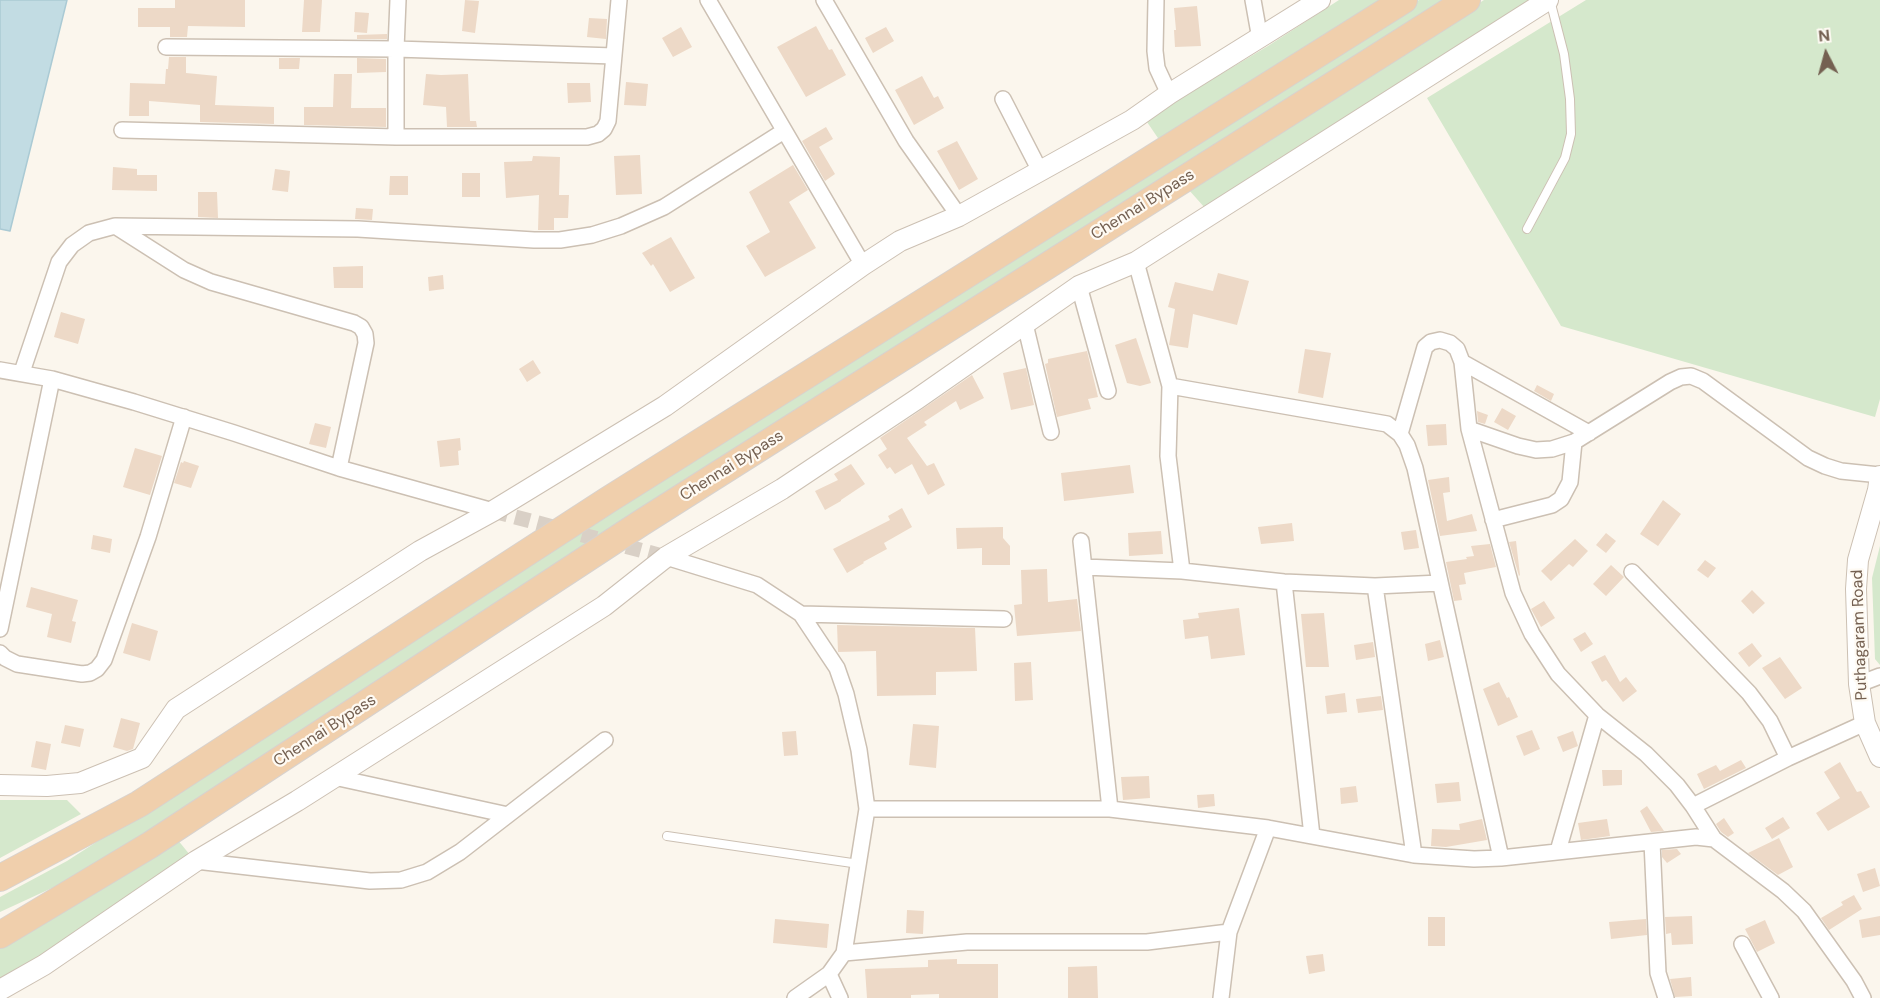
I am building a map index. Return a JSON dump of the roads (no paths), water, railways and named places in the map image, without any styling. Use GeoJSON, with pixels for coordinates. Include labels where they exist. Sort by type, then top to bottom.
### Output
{"type":"FeatureCollection","features":[{"type":"Feature","properties":{"kind":"highway"},"geometry":{"type":"LineString","coordinates":[[0,878],[139,804],[608,500],[1404,0]]}},
{"type":"Feature","properties":{"kind":"highway","name":"Chennai Bypass"},"geometry":{"type":"LineString","coordinates":[[0,935],[150,845],[641,523],[1467,0]]}},
{"type":"Feature","properties":{"kind":"street"},"geometry":{"type":"LineString","coordinates":[[396,137],[398,0]]}},
{"type":"Feature","properties":{"kind":"street"},"geometry":{"type":"LineString","coordinates":[[122,130],[396,137],[587,137],[598,134],[608,122],[619,0]]}},
{"type":"Feature","properties":{"kind":"street"},"geometry":{"type":"LineString","coordinates":[[708,0],[863,265]]}},
{"type":"Feature","properties":{"kind":"street"},"geometry":{"type":"LineString","coordinates":[[824,0],[906,141],[959,216]]}},
{"type":"Feature","properties":{"kind":"street"},"geometry":{"type":"LineString","coordinates":[[1156,0],[1157,68],[1169,94]]}},
{"type":"Feature","properties":{"kind":"street"},"geometry":{"type":"LineString","coordinates":[[1253,0],[1260,39]]}},
{"type":"Feature","properties":{"kind":"street"},"geometry":{"type":"LineString","coordinates":[[0,785],[47,786],[80,783],[142,758],[176,709],[420,551],[494,511],[665,406],[900,241],[959,216],[1132,120],[1169,94],[1320,0]]}},
{"type":"Feature","properties":{"kind":"street"},"geometry":{"type":"LineString","coordinates":[[0,990],[44,965],[196,861],[334,777],[604,606],[666,556],[782,489],[1079,286],[1136,261],[1549,0]]}},
{"type":"Feature","properties":{"kind":"street"},"geometry":{"type":"LineString","coordinates":[[166,47],[614,56]]}},
{"type":"Feature","properties":{"kind":"street"},"geometry":{"type":"LineString","coordinates":[[1003,99],[1040,171]]}},
{"type":"Feature","properties":{"kind":"street"},"geometry":{"type":"LineString","coordinates":[[22,372],[59,262],[72,245],[89,233],[115,226],[358,229],[560,240],[592,235],[611,229],[664,207],[784,131]]}},
{"type":"Feature","properties":{"kind":"street"},"geometry":{"type":"LineString","coordinates":[[115,226],[184,270],[211,282],[354,323],[361,327],[366,343],[339,468]]}},
{"type":"Feature","properties":{"kind":"street"},"geometry":{"type":"LineString","coordinates":[[1136,261],[1170,386],[1168,456],[1182,571]]}},
{"type":"Feature","properties":{"kind":"street"},"geometry":{"type":"LineString","coordinates":[[1079,286],[1108,391]]}},
{"type":"Feature","properties":{"kind":"street"},"geometry":{"type":"LineString","coordinates":[[1025,324],[1051,432]]}},
{"type":"Feature","properties":{"kind":"street"},"geometry":{"type":"LineString","coordinates":[[1400,434],[1425,348],[1431,342],[1440,340],[1450,343],[1457,348],[1462,362],[1469,429],[1493,520],[1514,593],[1532,634],[1558,674],[1597,715],[1646,754],[1677,785],[1694,806],[1714,839],[1783,891],[1804,911],[1854,981],[1863,998]]}},
{"type":"Feature","properties":{"kind":"street"},"geometry":{"type":"LineString","coordinates":[[1462,362],[1589,433]]}},
{"type":"Feature","properties":{"kind":"street"},"geometry":{"type":"LineString","coordinates":[[0,370],[52,379],[184,417],[339,468],[494,511]]}},
{"type":"Feature","properties":{"kind":"street"},"geometry":{"type":"LineString","coordinates":[[1469,429],[1518,446],[1536,450],[1552,449],[1574,442],[1670,382],[1681,377],[1692,376],[1703,381],[1808,458],[1825,466],[1879,483]]}},
{"type":"Feature","properties":{"kind":"street"},"geometry":{"type":"LineString","coordinates":[[0,628],[52,379]]}},
{"type":"Feature","properties":{"kind":"street"},"geometry":{"type":"LineString","coordinates":[[1170,386],[1387,424],[1400,434],[1407,445],[1415,468],[1501,858]]}},
{"type":"Feature","properties":{"kind":"street"},"geometry":{"type":"LineString","coordinates":[[0,653],[17,664],[82,674],[97,669],[104,660],[148,537],[184,417]]}},
{"type":"Feature","properties":{"kind":"street"},"geometry":{"type":"LineString","coordinates":[[1493,520],[1552,505],[1561,499],[1570,482],[1574,442]]}},
{"type":"Feature","properties":{"kind":"street","name":"Puthagaram Road"},"geometry":{"type":"LineString","coordinates":[[1879,483],[1858,560],[1856,589],[1859,684],[1865,723],[1880,757]]}},
{"type":"Feature","properties":{"kind":"street"},"geometry":{"type":"LineString","coordinates":[[1081,541],[1110,809]]}},
{"type":"Feature","properties":{"kind":"street"},"geometry":{"type":"LineString","coordinates":[[666,556],[757,585],[801,614],[837,668],[846,694],[859,750],[867,809],[859,864],[844,953],[829,974],[795,998]]}},
{"type":"Feature","properties":{"kind":"street"},"geometry":{"type":"LineString","coordinates":[[1084,567],[1182,571],[1284,582],[1375,586],[1440,583]]}},
{"type":"Feature","properties":{"kind":"street"},"geometry":{"type":"LineString","coordinates":[[1632,572],[1749,693],[1770,721],[1788,758]]}},
{"type":"Feature","properties":{"kind":"street"},"geometry":{"type":"LineString","coordinates":[[1284,582],[1312,836]]}},
{"type":"Feature","properties":{"kind":"street"},"geometry":{"type":"LineString","coordinates":[[1375,586],[1414,855]]}},
{"type":"Feature","properties":{"kind":"street"},"geometry":{"type":"LineString","coordinates":[[801,614],[1004,619]]}},
{"type":"Feature","properties":{"kind":"street"},"geometry":{"type":"LineString","coordinates":[[1859,684],[1880,676]]}},
{"type":"Feature","properties":{"kind":"street"},"geometry":{"type":"LineString","coordinates":[[1558,850],[1597,715]]}},
{"type":"Feature","properties":{"kind":"street"},"geometry":{"type":"LineString","coordinates":[[1694,806],[1788,758],[1865,723]]}},
{"type":"Feature","properties":{"kind":"street"},"geometry":{"type":"LineString","coordinates":[[196,861],[370,881],[401,880],[427,872],[460,852],[604,740]]}},
{"type":"Feature","properties":{"kind":"street"},"geometry":{"type":"LineString","coordinates":[[334,777],[508,815]]}},
{"type":"Feature","properties":{"kind":"street"},"geometry":{"type":"LineString","coordinates":[[867,809],[1110,809],[1268,828],[1414,855],[1474,859],[1696,837],[1714,839]]}},
{"type":"Feature","properties":{"kind":"street"},"geometry":{"type":"LineString","coordinates":[[1221,998],[1229,932],[1268,828]]}},
{"type":"Feature","properties":{"kind":"street"},"geometry":{"type":"LineString","coordinates":[[1652,842],[1658,973],[1666,998]]}},
{"type":"Feature","properties":{"kind":"street"},"geometry":{"type":"LineString","coordinates":[[844,953],[967,942],[1147,942],[1229,932]]}},
{"type":"Feature","properties":{"kind":"street"},"geometry":{"type":"LineString","coordinates":[[1742,944],[1771,998]]}},
{"type":"Feature","properties":{"kind":"street"},"geometry":{"type":"LineString","coordinates":[[829,974],[840,998]]}},
{"type":"Feature","properties":{"kind":"lane"},"geometry":{"type":"LineString","coordinates":[[1527,230],[1565,158],[1571,134],[1570,99],[1564,54],[1549,0]]}},
{"type":"Feature","properties":{"kind":"lane"},"geometry":{"type":"LineString","coordinates":[[667,836],[859,864]]}},
{"type":"Feature","properties":{"kind":"water"},"geometry":{"type":"Polygon","coordinates":[[[0,0],[67,0],[10,231],[0,229],[0,0]]]}},
{"type":"Feature","properties":{"kind":"tunnel"},"geometry":{"type":"LineString","coordinates":[[493,511],[666,557]]}}]}
